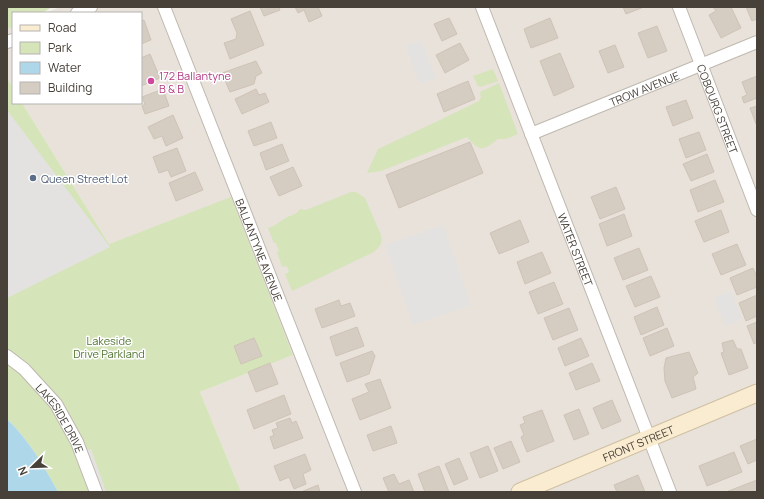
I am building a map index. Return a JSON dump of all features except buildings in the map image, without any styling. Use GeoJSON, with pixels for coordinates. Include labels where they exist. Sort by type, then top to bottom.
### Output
{"type":"FeatureCollection","features":[{"type":"Feature","properties":{"kind":"street"},"geometry":{"type":"LineString","coordinates":[[79,12],[91,7]]}},
{"type":"Feature","properties":{"kind":"street","name":"BALLANTYNE AVENUE"},"geometry":{"type":"LineString","coordinates":[[164,7],[355,492]]}},
{"type":"Feature","properties":{"kind":"street","name":"WATER STREET"},"geometry":{"type":"LineString","coordinates":[[482,7],[670,492]]}},
{"type":"Feature","properties":{"kind":"street","name":"COBOURG STREET"},"geometry":{"type":"LineString","coordinates":[[678,7],[702,65],[757,210]]}},
{"type":"Feature","properties":{"kind":"street","name":"TROW AVENUE"},"geometry":{"type":"LineString","coordinates":[[531,134],[757,42]]}},
{"type":"Feature","properties":{"kind":"street","name":"LAKESIDE DRIVE"},"geometry":{"type":"LineString","coordinates":[[7,356],[24,369],[56,404],[77,442],[96,492]]}},
{"type":"Feature","properties":{"kind":"street","name":"FRONT STREET"},"geometry":{"type":"LineString","coordinates":[[520,492],[757,393]]}},
{"type":"Feature","properties":{"kind":"shaded area"},"geometry":{"type":"Polygon","coordinates":[[[60,7],[757,7],[757,492],[241,492],[200,392],[293,355],[231,198],[109,244],[23,104],[142,104],[142,12],[48,12],[60,7]]]}},
{"type":"Feature","properties":{"kind":"shaded area"},"geometry":{"type":"Polygon","coordinates":[[[12,27],[12,86],[7,78],[7,29],[12,27]]]}},
{"type":"Feature","properties":{"kind":"shaded area"},"geometry":{"type":"Polygon","coordinates":[[[421,40],[436,78],[420,84],[405,46],[421,40]]]}},
{"type":"Feature","properties":{"kind":"shaded area","name":"Queen Street Lot"},"geometry":{"type":"Polygon","coordinates":[[[7,110],[110,247],[7,298],[7,110]]]}},
{"type":"Feature","properties":{"kind":"shaded area"},"geometry":{"type":"Polygon","coordinates":[[[443,225],[471,305],[413,325],[385,245],[443,225]]]}},
{"type":"Feature","properties":{"kind":"shaded area"},"geometry":{"type":"Polygon","coordinates":[[[731,291],[742,319],[725,326],[714,298],[731,291]]]}},
{"type":"Feature","properties":{"kind":"shaded area"},"geometry":{"type":"Polygon","coordinates":[[[91,449],[106,492],[101,492],[86,451],[91,449]]]}},
{"type":"Feature","properties":{"kind":"green space"},"geometry":{"type":"Polygon","coordinates":[[[7,7],[52,7],[44,12],[12,12],[12,27],[7,29],[7,7]]]}},
{"type":"Feature","properties":{"kind":"green space"},"geometry":{"type":"Polygon","coordinates":[[[493,69],[498,81],[480,87],[478,86],[473,76],[493,69]]]}},
{"type":"Feature","properties":{"kind":"green space","name":"Lakeside Drive Parkland"},"geometry":{"type":"Polygon","coordinates":[[[7,78],[12,86],[12,104],[23,104],[109,244],[231,197],[293,355],[200,392],[241,492],[58,492],[35,453],[22,435],[7,419],[7,78]]]}},
{"type":"Feature","properties":{"kind":"green space"},"geometry":{"type":"Polygon","coordinates":[[[499,83],[518,134],[506,139],[498,139],[485,148],[475,145],[467,137],[381,171],[367,173],[378,149],[479,101],[481,97],[480,92],[499,83]]]}},
{"type":"Feature","properties":{"kind":"green space"},"geometry":{"type":"Polygon","coordinates":[[[351,192],[356,192],[365,198],[381,235],[382,240],[378,248],[374,252],[292,291],[285,274],[289,272],[287,266],[282,267],[277,252],[279,251],[268,228],[295,214],[300,209],[306,210],[351,192]]]}},
{"type":"Feature","properties":{"kind":"water"},"geometry":{"type":"Polygon","coordinates":[[[7,419],[22,435],[35,453],[58,492],[7,492],[7,419]]]}},
{"type":"Feature","properties":{"kind":"place","name":"172 Ballantyne B & B"},"geometry":{"type":"Point","coordinates":[151,81]}},
{"type":"Feature","properties":{"kind":"place","name":"Queen Street Lot"},"geometry":{"type":"Point","coordinates":[33,178]}}]}
